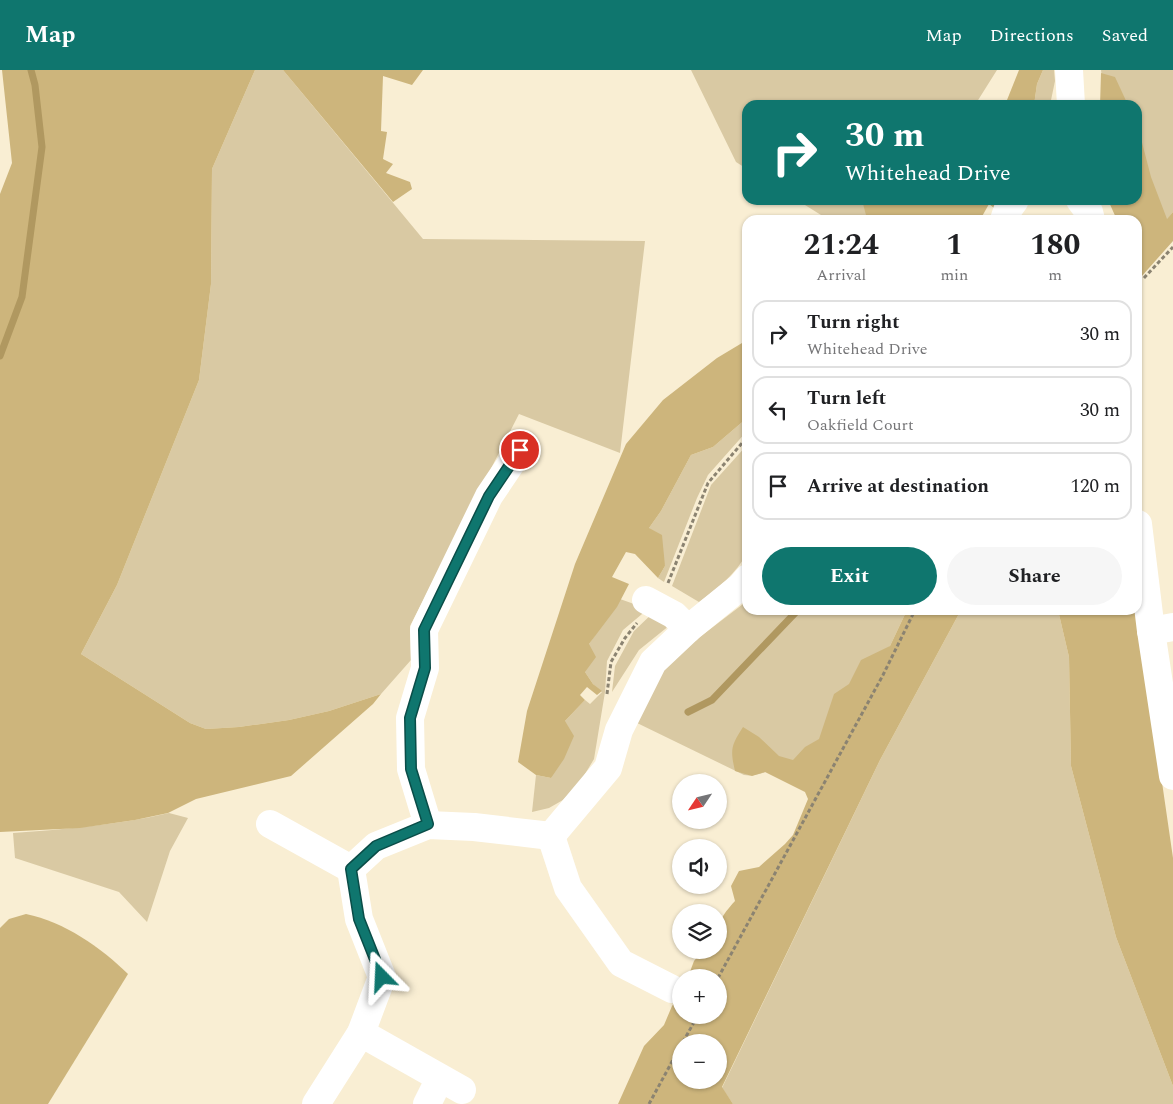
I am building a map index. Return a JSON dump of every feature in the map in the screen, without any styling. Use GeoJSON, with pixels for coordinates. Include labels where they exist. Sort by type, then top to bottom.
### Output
{"type":"FeatureCollection","features":[{"type":"Feature","properties":{"kind":"street"},"geometry":{"type":"LineString","coordinates":[[428,824],[411,769],[410,718],[425,668],[424,630],[489,496],[520,450]]}},
{"type":"Feature","properties":{"kind":"street"},"geometry":{"type":"LineString","coordinates":[[1142,542],[1162,629],[1173,776]]}},
{"type":"Feature","properties":{"kind":"street"},"geometry":{"type":"LineString","coordinates":[[551,836],[608,768],[619,730],[654,662],[688,629],[742,585]]}},
{"type":"Feature","properties":{"kind":"street"},"geometry":{"type":"LineString","coordinates":[[646,600],[674,615],[688,629]]}},
{"type":"Feature","properties":{"kind":"street"},"geometry":{"type":"LineString","coordinates":[[270,824],[351,869]]}},
{"type":"Feature","properties":{"kind":"street"},"geometry":{"type":"LineString","coordinates":[[351,869],[376,846],[428,824],[551,836]]}},
{"type":"Feature","properties":{"kind":"street"},"geometry":{"type":"LineString","coordinates":[[551,836],[568,888],[622,963],[672,989]]}},
{"type":"Feature","properties":{"kind":"street"},"geometry":{"type":"LineString","coordinates":[[316,1104],[361,1033],[382,977],[359,919],[351,869]]}},
{"type":"Feature","properties":{"kind":"street"},"geometry":{"type":"LineString","coordinates":[[361,1033],[451,1084],[427,1104]]}},
{"type":"Feature","properties":{"kind":"path"},"geometry":{"type":"LineString","coordinates":[[1142,280],[1173,247]]}},
{"type":"Feature","properties":{"kind":"path"},"geometry":{"type":"LineString","coordinates":[[723,969],[883,674],[912,615]]}},
{"type":"Feature","properties":{"kind":"path"},"geometry":{"type":"LineString","coordinates":[[649,1104],[672,1062]]}},
{"type":"Feature","properties":{"kind":"shaded area"},"geometry":{"type":"Polygon","coordinates":[[[2,70],[255,70],[212,169],[211,284],[199,380],[117,585],[81,654],[190,723],[206,729],[239,727],[289,720],[329,711],[381,694],[373,704],[291,776],[196,799],[168,813],[135,820],[80,828],[0,832],[0,194],[12,163],[2,70]]]}},
{"type":"Feature","properties":{"kind":"shaded area"},"geometry":{"type":"Polygon","coordinates":[[[255,70],[283,70],[423,239],[645,241],[620,453],[519,414],[410,626],[411,660],[381,694],[329,711],[289,720],[239,727],[206,729],[190,723],[81,654],[117,585],[199,380],[211,284],[212,169],[255,70]]]}},
{"type":"Feature","properties":{"kind":"shaded area"},"geometry":{"type":"Polygon","coordinates":[[[283,70],[423,70],[412,85],[383,76],[381,131],[387,132],[383,159],[393,164],[386,173],[410,182],[412,189],[393,202],[283,70]]]}},
{"type":"Feature","properties":{"kind":"shaded area"},"geometry":{"type":"Polygon","coordinates":[[[691,70],[997,70],[978,100],[742,100],[742,166],[736,162],[691,70]]]}},
{"type":"Feature","properties":{"kind":"shaded area"},"geometry":{"type":"Polygon","coordinates":[[[1019,70],[1043,70],[1037,84],[1035,100],[1007,100],[1019,70]]]}},
{"type":"Feature","properties":{"kind":"shaded area"},"geometry":{"type":"Polygon","coordinates":[[[1043,70],[1054,70],[1055,81],[1051,100],[1035,100],[1037,84],[1043,70]]]}},
{"type":"Feature","properties":{"kind":"shaded area"},"geometry":{"type":"Polygon","coordinates":[[[1101,70],[1173,70],[1173,212],[1142,251],[1142,215],[1138,215],[1138,205],[1142,205],[1142,100],[1104,100],[1101,70]]]}},
{"type":"Feature","properties":{"kind":"shaded area"},"geometry":{"type":"Polygon","coordinates":[[[1101,73],[1115,77],[1126,100],[1100,100],[1101,73]]]}},
{"type":"Feature","properties":{"kind":"shaded area"},"geometry":{"type":"Polygon","coordinates":[[[1142,142],[1151,177],[1167,219],[1173,212],[1173,241],[1142,276],[1142,215],[1115,215],[1110,205],[1142,205],[1142,142]]]}},
{"type":"Feature","properties":{"kind":"shaded area"},"geometry":{"type":"Polygon","coordinates":[[[805,205],[908,205],[900,215],[821,215],[805,205]]]}},
{"type":"Feature","properties":{"kind":"shaded area"},"geometry":{"type":"Polygon","coordinates":[[[863,205],[988,205],[983,215],[866,215],[863,205]]]}},
{"type":"Feature","properties":{"kind":"shaded area"},"geometry":{"type":"Polygon","coordinates":[[[742,343],[742,422],[713,447],[691,455],[661,511],[649,528],[662,535],[665,566],[658,578],[635,554],[626,552],[612,577],[629,584],[617,607],[589,644],[596,657],[585,672],[593,684],[602,691],[597,695],[587,687],[580,695],[585,700],[565,721],[574,736],[564,759],[551,778],[536,775],[518,762],[527,711],[575,564],[626,444],[663,400],[717,358],[742,343]]]}},
{"type":"Feature","properties":{"kind":"shaded area"},"geometry":{"type":"Polygon","coordinates":[[[742,422],[742,437],[708,475],[664,582],[658,578],[665,566],[649,528],[661,511],[691,455],[713,447],[742,422]]]}},
{"type":"Feature","properties":{"kind":"shaded area"},"geometry":{"type":"Polygon","coordinates":[[[742,451],[742,562],[720,586],[699,602],[672,586],[711,485],[742,451]]]}},
{"type":"Feature","properties":{"kind":"shaded area"},"geometry":{"type":"Polygon","coordinates":[[[620,599],[648,609],[623,630],[607,661],[605,692],[594,759],[579,784],[563,800],[549,808],[532,812],[536,775],[551,778],[565,721],[585,700],[590,704],[602,692],[593,684],[585,672],[589,644],[620,599]]]}},
{"type":"Feature","properties":{"kind":"shaded area"},"geometry":{"type":"Polygon","coordinates":[[[742,605],[742,615],[905,615],[890,646],[811,783],[779,767],[758,774],[744,775],[635,722],[661,671],[688,646],[742,605]]]}},
{"type":"Feature","properties":{"kind":"shaded area"},"geometry":{"type":"Polygon","coordinates":[[[655,611],[670,625],[639,650],[612,692],[615,666],[634,631],[655,611]]]}},
{"type":"Feature","properties":{"kind":"shaded area"},"geometry":{"type":"Polygon","coordinates":[[[905,615],[958,615],[880,760],[727,1077],[727,1034],[672,1034],[672,1089],[723,1089],[733,1104],[618,1104],[644,1046],[664,1025],[672,1006],[672,1024],[727,1024],[727,969],[691,969],[696,959],[727,959],[727,910],[735,901],[731,886],[739,871],[759,867],[793,835],[808,799],[805,792],[765,772],[752,776],[735,771],[732,758],[733,748],[739,733],[743,727],[759,737],[779,756],[793,760],[805,747],[819,739],[834,694],[849,684],[861,660],[890,646],[905,615]]]}},
{"type":"Feature","properties":{"kind":"shaded area"},"geometry":{"type":"Polygon","coordinates":[[[958,615],[1059,615],[1069,657],[1071,766],[1116,937],[1173,1086],[1173,1104],[733,1104],[723,1089],[727,1089],[727,1078],[880,760],[958,615]]]}},
{"type":"Feature","properties":{"kind":"shaded area"},"geometry":{"type":"Polygon","coordinates":[[[1059,615],[1138,615],[1173,858],[1173,1086],[1116,937],[1071,766],[1069,657],[1059,615]]]}},
{"type":"Feature","properties":{"kind":"shaded area"},"geometry":{"type":"Polygon","coordinates":[[[169,813],[188,818],[170,851],[147,922],[119,892],[15,858],[13,833],[111,824],[169,813]]]}},
{"type":"Feature","properties":{"kind":"shaded area"},"geometry":{"type":"Polygon","coordinates":[[[26,914],[68,929],[106,954],[128,974],[48,1104],[0,1104],[0,928],[9,919],[26,914]]]}},
{"type":"Feature","properties":{"kind":"waterway"},"geometry":{"type":"LineString","coordinates":[[0,356],[22,297],[42,147],[35,85],[31,70]]}},
{"type":"Feature","properties":{"kind":"waterway"},"geometry":{"type":"LineString","coordinates":[[688,712],[712,700],[793,615]]}},
{"type":"Feature","properties":{"kind":"route"},"geometry":{"type":"LineString","coordinates":[[382,977],[359,919],[351,869],[376,846],[428,824],[411,769],[410,718],[425,668],[424,630],[489,496],[520,450]]}}]}
